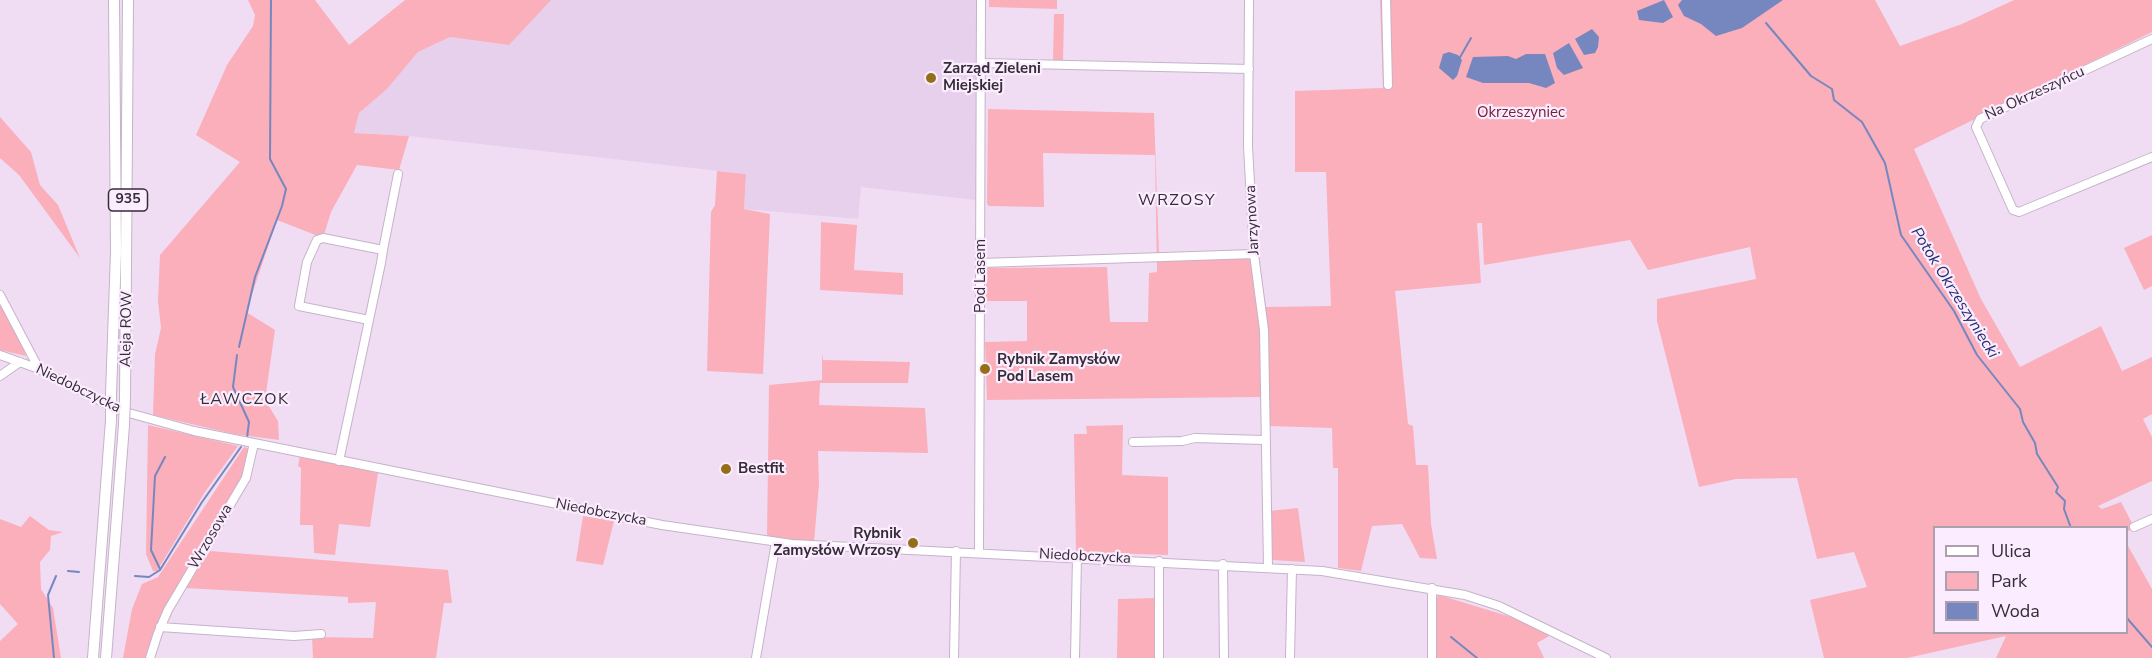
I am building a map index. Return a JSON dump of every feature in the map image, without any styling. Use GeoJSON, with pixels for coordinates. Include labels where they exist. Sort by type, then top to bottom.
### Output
{"type":"FeatureCollection","features":[{"type":"Feature","properties":{"kind":"main road","name":"Aleja ROW"},"geometry":{"type":"LineString","coordinates":[[93,658],[111,420],[116,252],[114,0]]}},
{"type":"Feature","properties":{"kind":"main road","name":"Aleja ROW"},"geometry":{"type":"LineString","coordinates":[[106,658],[125,399],[128,0]]}},
{"type":"Feature","properties":{"kind":"street","name":"Pod Lasem"},"geometry":{"type":"LineString","coordinates":[[979,553],[982,263],[981,0]]}},
{"type":"Feature","properties":{"kind":"street","name":"Jarzynowa"},"geometry":{"type":"LineString","coordinates":[[1249,0],[1248,147],[1254,254],[1264,330],[1264,440],[1268,567]]}},
{"type":"Feature","properties":{"kind":"street"},"geometry":{"type":"LineString","coordinates":[[1386,0],[1388,85]]}},
{"type":"Feature","properties":{"kind":"street","name":"Na Okrzeszyńcu"},"geometry":{"type":"LineString","coordinates":[[2152,39],[1980,119],[1976,127],[2013,210],[2019,212],[2152,157]]}},
{"type":"Feature","properties":{"kind":"street"},"geometry":{"type":"LineString","coordinates":[[981,63],[1249,69]]}},
{"type":"Feature","properties":{"kind":"street"},"geometry":{"type":"LineString","coordinates":[[339,461],[398,174]]}},
{"type":"Feature","properties":{"kind":"street"},"geometry":{"type":"LineString","coordinates":[[369,320],[299,306],[306,268],[313,247],[320,239],[383,250]]}},
{"type":"Feature","properties":{"kind":"street"},"geometry":{"type":"LineString","coordinates":[[982,263],[1254,254]]}},
{"type":"Feature","properties":{"kind":"street"},"geometry":{"type":"LineString","coordinates":[[0,295],[39,369]]}},
{"type":"Feature","properties":{"kind":"street","name":"Niedobczycka"},"geometry":{"type":"LineString","coordinates":[[0,355],[39,369],[118,410],[194,431],[662,525],[776,542],[1322,571],[1432,588],[1499,606],[1606,658]]}},
{"type":"Feature","properties":{"kind":"street"},"geometry":{"type":"LineString","coordinates":[[0,376],[20,362]]}},
{"type":"Feature","properties":{"kind":"street"},"geometry":{"type":"LineString","coordinates":[[1133,442],[1182,441],[1195,438],[1264,440]]}},
{"type":"Feature","properties":{"kind":"street","name":"Wrzosowa"},"geometry":{"type":"LineString","coordinates":[[150,658],[160,627],[217,524],[242,486],[248,472],[254,443]]}},
{"type":"Feature","properties":{"kind":"street"},"geometry":{"type":"LineString","coordinates":[[2134,527],[2152,519]]}},
{"type":"Feature","properties":{"kind":"street"},"geometry":{"type":"LineString","coordinates":[[756,658],[776,542]]}},
{"type":"Feature","properties":{"kind":"street"},"geometry":{"type":"LineString","coordinates":[[954,658],[956,551]]}},
{"type":"Feature","properties":{"kind":"street"},"geometry":{"type":"LineString","coordinates":[[1075,658],[1077,557]]}},
{"type":"Feature","properties":{"kind":"street"},"geometry":{"type":"LineString","coordinates":[[1159,658],[1160,561]]}},
{"type":"Feature","properties":{"kind":"street"},"geometry":{"type":"LineString","coordinates":[[1223,564],[1224,658]]}},
{"type":"Feature","properties":{"kind":"street"},"geometry":{"type":"LineString","coordinates":[[1290,658],[1292,569]]}},
{"type":"Feature","properties":{"kind":"street"},"geometry":{"type":"LineString","coordinates":[[1432,588],[1432,658]]}},
{"type":"Feature","properties":{"kind":"street"},"geometry":{"type":"LineString","coordinates":[[160,627],[294,636],[321,634]]}},
{"type":"Feature","properties":{"kind":"shaded area"},"geometry":{"type":"Polygon","coordinates":[[[548,0],[977,0],[976,200],[861,187],[858,219],[744,209],[746,174],[409,136],[354,133],[359,113],[387,89],[418,52],[450,37],[509,45],[548,0]]]}},
{"type":"Feature","properties":{"kind":"green space"},"geometry":{"type":"Polygon","coordinates":[[[248,0],[315,0],[349,45],[405,0],[551,0],[509,45],[450,37],[418,52],[387,89],[359,113],[354,133],[409,136],[399,170],[357,165],[331,212],[324,235],[318,236],[277,220],[246,312],[275,330],[265,400],[278,421],[279,440],[234,434],[153,415],[155,354],[161,328],[158,301],[160,255],[240,162],[196,135],[227,65],[253,26],[255,15],[248,0]]]}},
{"type":"Feature","properties":{"kind":"green space"},"geometry":{"type":"Polygon","coordinates":[[[989,0],[1057,0],[1057,9],[989,7],[989,0]]]}},
{"type":"Feature","properties":{"kind":"green space","name":"Okrzeszyniec"},"geometry":{"type":"Polygon","coordinates":[[[1380,0],[1875,0],[1900,46],[1962,24],[2014,0],[2152,0],[2152,32],[1914,149],[1981,299],[2020,367],[2101,326],[2122,371],[2152,357],[2152,414],[2143,419],[2152,437],[2152,481],[2098,506],[2102,509],[2121,502],[2134,527],[2128,531],[2128,526],[1933,526],[1933,634],[2128,634],[2128,546],[2152,589],[2152,658],[1996,658],[2006,636],[1907,658],[1824,658],[1810,600],[1867,587],[1854,552],[1817,559],[1797,478],[1736,479],[1699,487],[1657,321],[1657,299],[1756,279],[1750,247],[1648,270],[1630,240],[1484,265],[1482,223],[1477,223],[1481,283],[1395,291],[1408,424],[1413,426],[1416,465],[1428,465],[1431,524],[1437,559],[1420,558],[1402,524],[1372,526],[1361,571],[1338,568],[1338,468],[1333,468],[1332,428],[1270,426],[1260,397],[987,400],[985,342],[1027,341],[1027,301],[985,301],[987,268],[1107,267],[1110,322],[1148,322],[1149,273],[1157,272],[1155,155],[1043,153],[1044,207],[989,206],[987,204],[988,109],[1154,113],[1159,254],[1257,249],[1266,307],[1331,306],[1326,172],[1295,172],[1295,91],[1383,88],[1380,0]]]}},
{"type":"Feature","properties":{"kind":"green space"},"geometry":{"type":"Polygon","coordinates":[[[1054,14],[1064,14],[1063,62],[1053,61],[1054,14]]]}},
{"type":"Feature","properties":{"kind":"green space"},"geometry":{"type":"Polygon","coordinates":[[[0,117],[31,152],[40,185],[58,205],[80,258],[19,175],[0,158],[0,117]]]}},
{"type":"Feature","properties":{"kind":"green space"},"geometry":{"type":"Polygon","coordinates":[[[717,171],[746,174],[744,209],[770,214],[763,374],[707,371],[711,212],[715,205],[717,171]]]}},
{"type":"Feature","properties":{"kind":"green space"},"geometry":{"type":"Polygon","coordinates":[[[821,222],[857,225],[854,270],[903,273],[903,295],[820,290],[821,222]]]}},
{"type":"Feature","properties":{"kind":"green space"},"geometry":{"type":"Polygon","coordinates":[[[2152,235],[2152,286],[2144,290],[2124,248],[2152,235]]]}},
{"type":"Feature","properties":{"kind":"green space"},"geometry":{"type":"Polygon","coordinates":[[[0,305],[19,337],[26,356],[0,350],[0,305]]]}},
{"type":"Feature","properties":{"kind":"green space"},"geometry":{"type":"Polygon","coordinates":[[[822,353],[823,360],[910,362],[908,383],[820,383],[819,405],[925,408],[928,453],[818,451],[819,484],[814,542],[767,538],[769,385],[822,380],[822,353]]]}},
{"type":"Feature","properties":{"kind":"green space"},"geometry":{"type":"Polygon","coordinates":[[[148,425],[238,446],[205,492],[157,571],[153,571],[146,554],[148,425]]]}},
{"type":"Feature","properties":{"kind":"green space"},"geometry":{"type":"Polygon","coordinates":[[[1123,425],[1122,475],[1168,477],[1168,555],[1076,552],[1074,434],[1087,434],[1086,426],[1123,425]]]}},
{"type":"Feature","properties":{"kind":"green space"},"geometry":{"type":"Polygon","coordinates":[[[244,447],[250,449],[245,475],[198,550],[168,608],[148,658],[123,658],[132,609],[142,584],[158,577],[244,447]]]}},
{"type":"Feature","properties":{"kind":"green space"},"geometry":{"type":"Polygon","coordinates":[[[300,456],[378,473],[370,527],[339,524],[335,555],[314,553],[313,525],[300,525],[301,468],[298,466],[300,456]]]}},
{"type":"Feature","properties":{"kind":"green space"},"geometry":{"type":"Polygon","coordinates":[[[1298,508],[1305,562],[1272,560],[1269,511],[1298,508]]]}},
{"type":"Feature","properties":{"kind":"green space"},"geometry":{"type":"Polygon","coordinates":[[[30,516],[49,530],[63,532],[51,536],[50,550],[40,562],[41,589],[53,608],[61,658],[0,658],[0,641],[18,624],[0,604],[0,519],[21,527],[30,516]]]}},
{"type":"Feature","properties":{"kind":"green space"},"geometry":{"type":"Polygon","coordinates":[[[583,516],[614,521],[603,565],[576,561],[583,516]]]}},
{"type":"Feature","properties":{"kind":"green space"},"geometry":{"type":"Polygon","coordinates":[[[210,551],[448,570],[452,603],[444,603],[436,658],[313,658],[312,637],[373,638],[376,602],[348,603],[348,597],[185,588],[210,551]]]}},
{"type":"Feature","properties":{"kind":"green space"},"geometry":{"type":"Polygon","coordinates":[[[1439,595],[1511,617],[1551,635],[1537,643],[1544,658],[1435,658],[1434,601],[1439,595]]]}},
{"type":"Feature","properties":{"kind":"green space"},"geometry":{"type":"Polygon","coordinates":[[[1156,598],[1155,658],[1117,658],[1118,599],[1156,598]]]}},
{"type":"Feature","properties":{"kind":"water"},"geometry":{"type":"Polygon","coordinates":[[[1664,0],[1673,17],[1663,23],[1639,20],[1637,11],[1664,0]]]}},
{"type":"Feature","properties":{"kind":"water"},"geometry":{"type":"Polygon","coordinates":[[[1682,0],[1783,0],[1742,28],[1716,36],[1701,24],[1684,16],[1678,5],[1682,0]]]}},
{"type":"Feature","properties":{"kind":"water"},"geometry":{"type":"Polygon","coordinates":[[[1592,29],[1599,37],[1598,47],[1595,53],[1584,55],[1575,39],[1592,29]]]}},
{"type":"Feature","properties":{"kind":"water"},"geometry":{"type":"Polygon","coordinates":[[[1569,43],[1583,68],[1564,75],[1557,68],[1553,53],[1569,43]]]}},
{"type":"Feature","properties":{"kind":"water"},"geometry":{"type":"Polygon","coordinates":[[[1449,52],[1458,55],[1462,60],[1457,76],[1453,80],[1439,68],[1443,54],[1449,52]]]}},
{"type":"Feature","properties":{"kind":"water"},"geometry":{"type":"Polygon","coordinates":[[[1526,54],[1545,54],[1555,83],[1546,88],[1529,83],[1483,83],[1466,77],[1473,57],[1508,56],[1516,59],[1526,54]]]}},
{"type":"Feature","properties":{"kind":"waterway"},"geometry":{"type":"LineString","coordinates":[[239,347],[255,277],[282,206],[286,189],[270,159],[271,0]]}},
{"type":"Feature","properties":{"kind":"waterway","name":"Potok Okrzeszyniecki"},"geometry":{"type":"LineString","coordinates":[[1766,23],[1811,76],[1832,89],[1834,100],[1862,122],[1885,163],[1901,235],[1954,311],[1977,355],[2020,409],[2023,422],[2035,443],[2037,454],[2058,487],[2056,492],[2065,501],[2064,509],[2070,526]]}},
{"type":"Feature","properties":{"kind":"waterway","name":"Potok Okrzeszyniecki"},"geometry":{"type":"LineString","coordinates":[[1459,59],[1471,38]]}},
{"type":"Feature","properties":{"kind":"waterway"},"geometry":{"type":"LineString","coordinates":[[237,355],[233,387],[249,422],[247,438]]}},
{"type":"Feature","properties":{"kind":"waterway"},"geometry":{"type":"LineString","coordinates":[[135,576],[149,577],[160,570],[202,502],[241,447]]}},
{"type":"Feature","properties":{"kind":"waterway"},"geometry":{"type":"LineString","coordinates":[[160,569],[151,550],[155,476],[165,457]]}},
{"type":"Feature","properties":{"kind":"waterway"},"geometry":{"type":"LineString","coordinates":[[68,571],[79,572]]}},
{"type":"Feature","properties":{"kind":"waterway"},"geometry":{"type":"LineString","coordinates":[[54,658],[48,595],[56,576]]}},
{"type":"Feature","properties":{"kind":"waterway","name":"Potok Okrzeszyniecki"},"geometry":{"type":"LineString","coordinates":[[2128,619],[2152,647]]}},
{"type":"Feature","properties":{"kind":"waterway"},"geometry":{"type":"LineString","coordinates":[[1451,637],[1477,658]]}},
{"type":"Feature","properties":{"kind":"place","name":"Zarząd Zieleni Miejskiej"},"geometry":{"type":"Point","coordinates":[931,78]}},
{"type":"Feature","properties":{"kind":"place","name":"Rybnik Zamysłów Pod Lasem"},"geometry":{"type":"Point","coordinates":[985,369]}},
{"type":"Feature","properties":{"kind":"place","name":"Bestfit"},"geometry":{"type":"Point","coordinates":[726,469]}},
{"type":"Feature","properties":{"kind":"place","name":"Rybnik Zamysłów Wrzosy"},"geometry":{"type":"Point","coordinates":[913,543]}},
{"type":"Feature","properties":{"kind":"district","name":"WRZOSY"},"geometry":{"type":"Point","coordinates":[1177,201]}},
{"type":"Feature","properties":{"kind":"district","name":"ŁAWCZOK"},"geometry":{"type":"Point","coordinates":[245,400]}}]}
